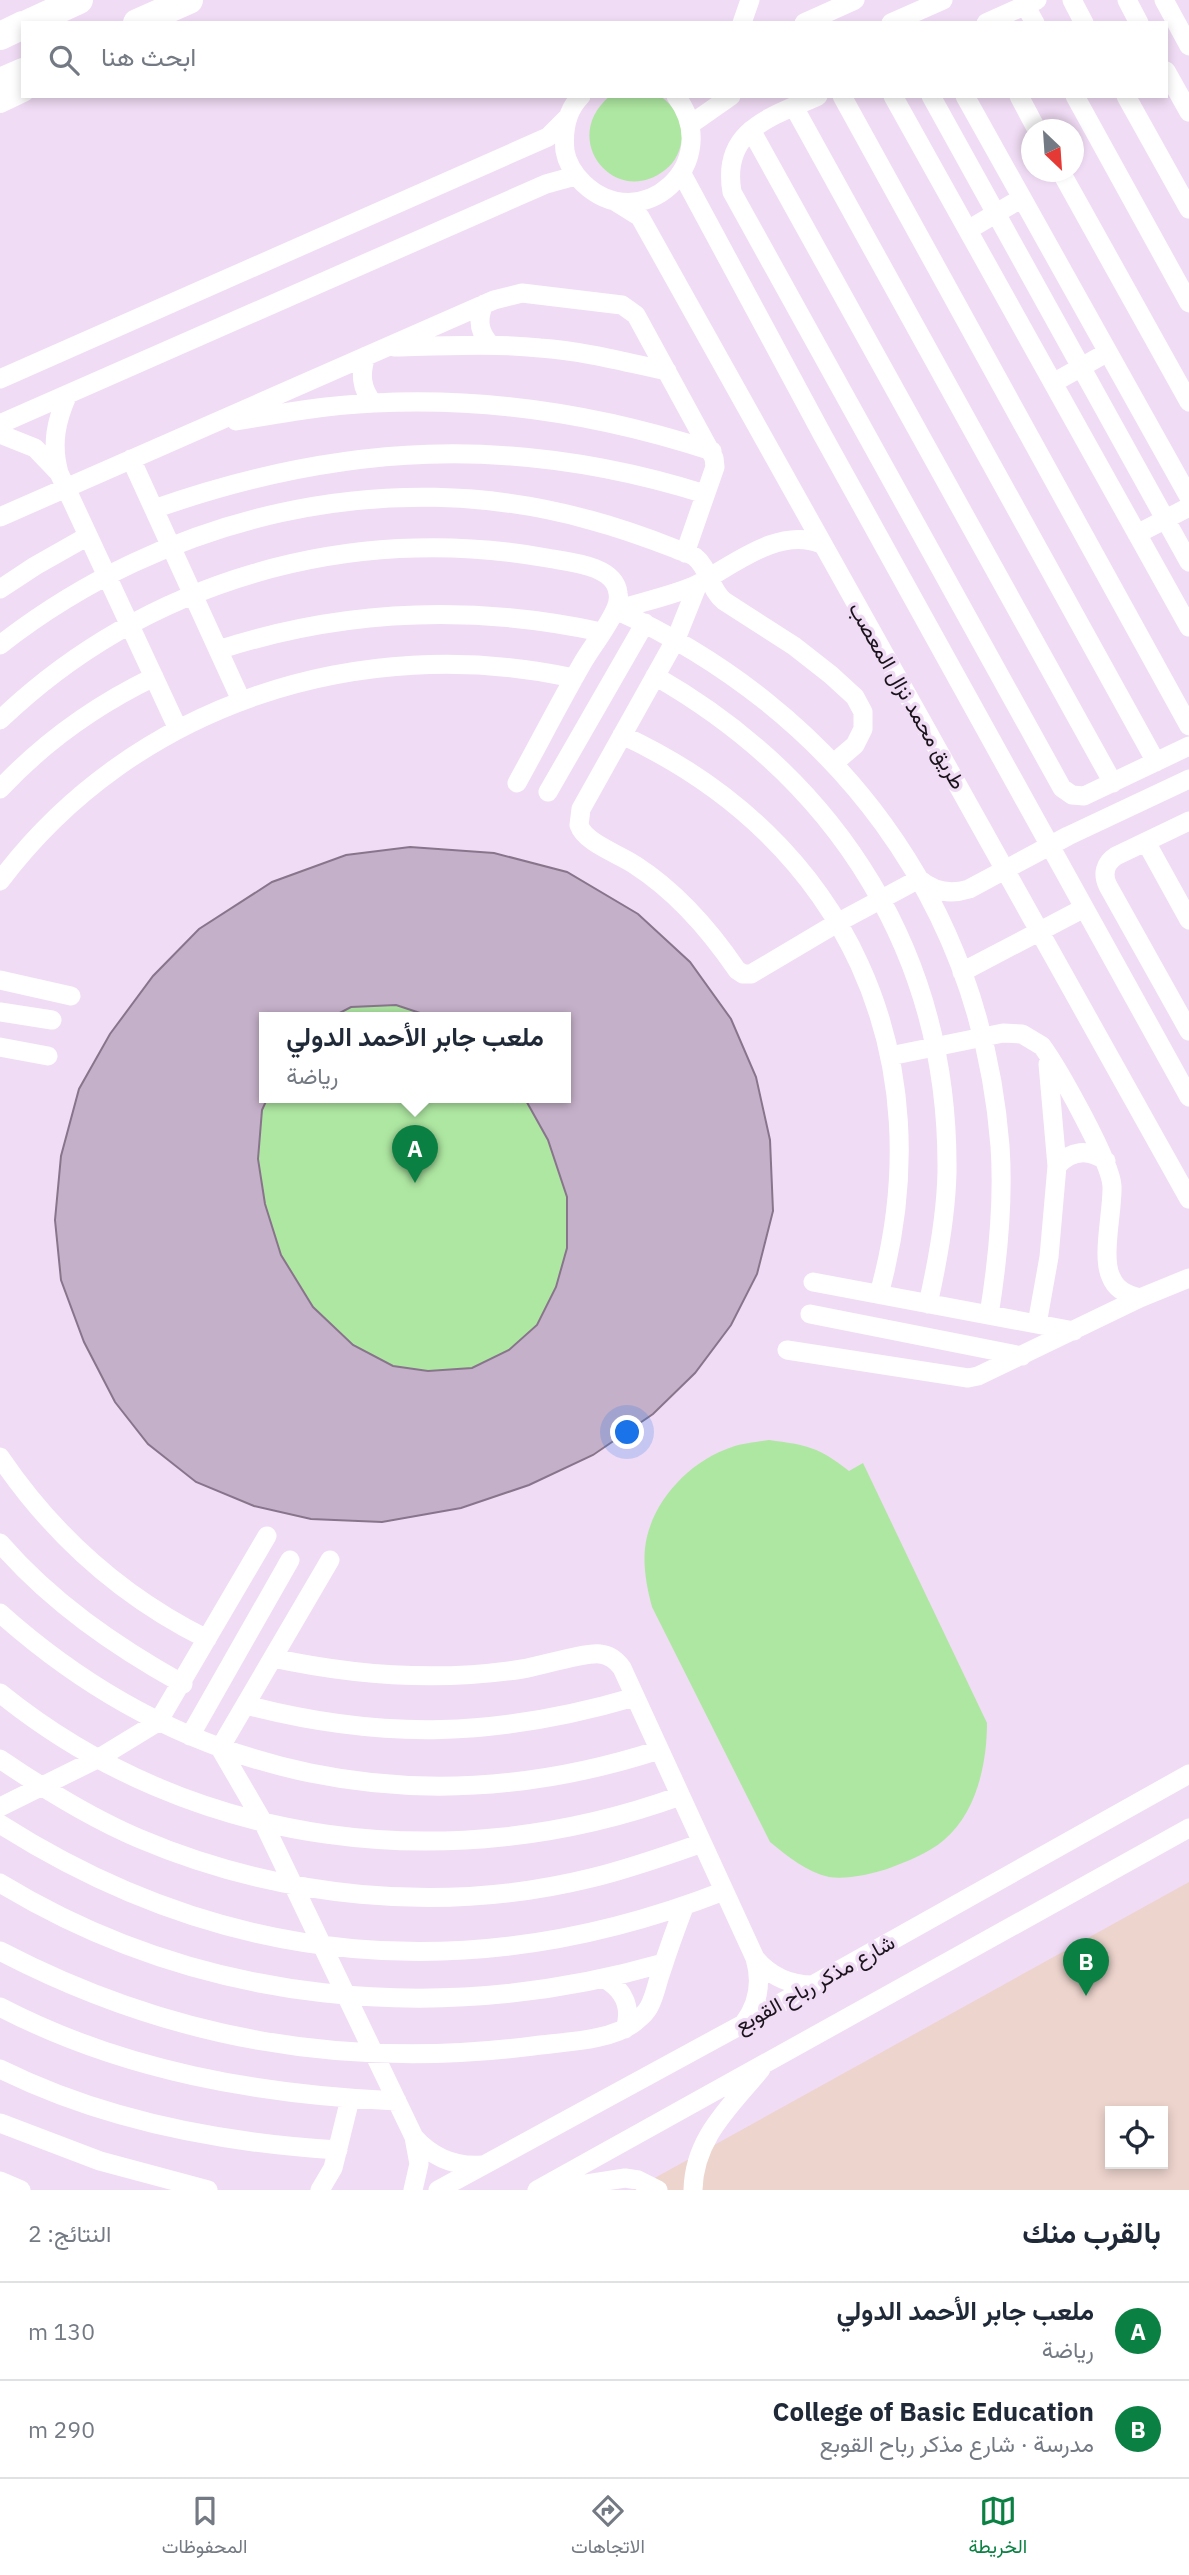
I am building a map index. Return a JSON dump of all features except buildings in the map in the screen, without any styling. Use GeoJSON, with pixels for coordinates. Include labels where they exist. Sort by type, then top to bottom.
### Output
{"type":"FeatureCollection","features":[{"type":"Feature","properties":{"kind":"highway"},"geometry":{"type":"LineString","coordinates":[[33,21],[79,0]]}},
{"type":"Feature","properties":{"kind":"highway"},"geometry":{"type":"LineString","coordinates":[[142,21],[188,2]]}},
{"type":"Feature","properties":{"kind":"highway"},"geometry":{"type":"LineString","coordinates":[[0,36],[21,26]]}},
{"type":"Feature","properties":{"kind":"highway"},"geometry":{"type":"LineString","coordinates":[[0,82],[21,73]]}},
{"type":"Feature","properties":{"kind":"main road"},"geometry":{"type":"LineString","coordinates":[[0,101],[21,91]]}},
{"type":"Feature","properties":{"kind":"street"},"geometry":{"type":"LineString","coordinates":[[743,21],[750,0]]}},
{"type":"Feature","properties":{"kind":"street"},"geometry":{"type":"LineString","coordinates":[[808,21],[855,0]]}},
{"type":"Feature","properties":{"kind":"street"},"geometry":{"type":"LineString","coordinates":[[896,21],[943,0]]}},
{"type":"Feature","properties":{"kind":"street"},"geometry":{"type":"LineString","coordinates":[[1072,0],[1083,21]]}},
{"type":"Feature","properties":{"kind":"street"},"geometry":{"type":"LineString","coordinates":[[1127,0],[1138,21]]}},
{"type":"Feature","properties":{"kind":"street"},"geometry":{"type":"LineString","coordinates":[[1164,0],[1189,46]]}},
{"type":"Feature","properties":{"kind":"street"},"geometry":{"type":"LineString","coordinates":[[990,21],[1031,3],[1035,21]]}},
{"type":"Feature","properties":{"kind":"street"},"geometry":{"type":"LineString","coordinates":[[1168,75],[1189,112]]}},
{"type":"Feature","properties":{"kind":"street"},"geometry":{"type":"LineString","coordinates":[[0,379],[548,138],[568,117],[580,98]]}},
{"type":"Feature","properties":{"kind":"street"},"geometry":{"type":"LineString","coordinates":[[616,202],[641,202],[664,192],[682,174],[691,150],[691,124],[677,98]]}},
{"type":"Feature","properties":{"kind":"street"},"geometry":{"type":"LineString","coordinates":[[691,124],[728,98]]}},
{"type":"Feature","properties":{"kind":"street"},"geometry":{"type":"LineString","coordinates":[[814,98],[758,124],[739,142],[730,166],[732,192],[1062,788],[1078,796],[1113,783],[1189,746]]}},
{"type":"Feature","properties":{"kind":"street"},"geometry":{"type":"LineString","coordinates":[[843,98],[1189,726]]}},
{"type":"Feature","properties":{"kind":"street"},"geometry":{"type":"LineString","coordinates":[[894,98],[1189,627]]}},
{"type":"Feature","properties":{"kind":"street"},"geometry":{"type":"LineString","coordinates":[[931,98],[1189,562]]}},
{"type":"Feature","properties":{"kind":"street"},"geometry":{"type":"LineString","coordinates":[[966,98],[1189,497]]}},
{"type":"Feature","properties":{"kind":"street"},"geometry":{"type":"LineString","coordinates":[[1020,98],[1031,119]]}},
{"type":"Feature","properties":{"kind":"street"},"geometry":{"type":"LineString","coordinates":[[1076,98],[1189,303]]}},
{"type":"Feature","properties":{"kind":"street"},"geometry":{"type":"LineString","coordinates":[[1127,98],[1189,209]]}},
{"type":"Feature","properties":{"kind":"street"},"geometry":{"type":"LineString","coordinates":[[794,107],[1156,762]]}},
{"type":"Feature","properties":{"kind":"street"},"geometry":{"type":"LineString","coordinates":[[0,425],[547,184],[575,176],[566,157],[564,137],[568,117]]}},
{"type":"Feature","properties":{"kind":"street"},"geometry":{"type":"LineString","coordinates":[[751,130],[1113,783]]}},
{"type":"Feature","properties":{"kind":"street"},"geometry":{"type":"LineString","coordinates":[[682,174],[815,422],[1189,1097]]}},
{"type":"Feature","properties":{"kind":"street","name":"طريق محمد نزال المعصب"},"geometry":{"type":"LineString","coordinates":[[575,176],[593,193],[616,202],[640,217],[1189,1199]]}},
{"type":"Feature","properties":{"kind":"street"},"geometry":{"type":"LineString","coordinates":[[1067,182],[1189,402]]}},
{"type":"Feature","properties":{"kind":"street"},"geometry":{"type":"LineString","coordinates":[[968,230],[1022,198]]}},
{"type":"Feature","properties":{"kind":"street"},"geometry":{"type":"LineString","coordinates":[[0,524],[62,480],[131,459],[484,304],[510,294],[522,293],[627,307],[636,315],[712,451],[715,467],[685,553]]}},
{"type":"Feature","properties":{"kind":"street"},"geometry":{"type":"LineString","coordinates":[[484,304],[479,318],[480,329],[491,345]]}},
{"type":"Feature","properties":{"kind":"street"},"geometry":{"type":"LineString","coordinates":[[386,347],[491,345],[581,352],[667,371]]}},
{"type":"Feature","properties":{"kind":"street"},"geometry":{"type":"LineString","coordinates":[[1053,383],[1108,352]]}},
{"type":"Feature","properties":{"kind":"street"},"geometry":{"type":"LineString","coordinates":[[366,356],[362,383],[373,403]]}},
{"type":"Feature","properties":{"kind":"street"},"geometry":{"type":"LineString","coordinates":[[68,394],[54,437],[54,449],[62,480],[178,729]]}},
{"type":"Feature","properties":{"kind":"street"},"geometry":{"type":"LineString","coordinates":[[209,425],[312,409],[373,403],[465,402],[556,412],[646,430],[712,451]]}},
{"type":"Feature","properties":{"kind":"street"},"geometry":{"type":"LineString","coordinates":[[0,434],[35,448],[62,480]]}},
{"type":"Feature","properties":{"kind":"street"},"geometry":{"type":"LineString","coordinates":[[154,509],[238,482],[302,467],[358,458],[433,453],[499,454],[583,464],[665,482],[705,494]]}},
{"type":"Feature","properties":{"kind":"street"},"geometry":{"type":"LineString","coordinates":[[131,459],[241,700]]}},
{"type":"Feature","properties":{"kind":"street"},"geometry":{"type":"LineString","coordinates":[[0,645],[49,610],[106,575],[170,545],[242,521],[316,505],[378,499],[429,497],[504,503],[566,514],[626,530],[697,558],[702,580],[717,596],[794,646],[855,697],[863,712],[863,729],[855,745],[834,763]]}},
{"type":"Feature","properties":{"kind":"street"},"geometry":{"type":"LineString","coordinates":[[0,517],[22,507]]}},
{"type":"Feature","properties":{"kind":"street"},"geometry":{"type":"LineString","coordinates":[[616,610],[702,580],[778,541],[793,526],[801,507]]}},
{"type":"Feature","properties":{"kind":"street"},"geometry":{"type":"LineString","coordinates":[[1137,534],[1189,508]]}},
{"type":"Feature","properties":{"kind":"street"},"geometry":{"type":"LineString","coordinates":[[0,589],[88,536]]}},
{"type":"Feature","properties":{"kind":"street"},"geometry":{"type":"LineString","coordinates":[[778,541],[800,538],[821,544]]}},
{"type":"Feature","properties":{"kind":"street"},"geometry":{"type":"LineString","coordinates":[[0,720],[53,675],[129,625],[192,594],[273,567],[328,555],[384,548],[460,547],[526,554],[606,572],[618,588],[616,610],[574,678],[517,783]]}},
{"type":"Feature","properties":{"kind":"street"},"geometry":{"type":"LineString","coordinates":[[702,580],[676,639],[581,809],[578,820],[581,831],[588,839],[637,866],[674,895],[708,930],[740,973],[751,974],[919,879]]}},
{"type":"Feature","properties":{"kind":"street"},"geometry":{"type":"LineString","coordinates":[[616,610],[676,639],[744,683],[786,716],[834,763],[873,809],[919,879],[943,925],[962,972],[982,1036],[993,1091],[1001,1181],[998,1259],[989,1315]]}},
{"type":"Feature","properties":{"kind":"street"},"geometry":{"type":"LineString","coordinates":[[218,650],[318,624],[396,614],[500,616],[552,622],[601,632]]}},
{"type":"Feature","properties":{"kind":"street"},"geometry":{"type":"LineString","coordinates":[[548,792],[645,623]]}},
{"type":"Feature","properties":{"kind":"street"},"geometry":{"type":"LineString","coordinates":[[0,881],[44,831],[85,792],[178,729],[241,700],[323,676],[407,664],[492,665],[574,678]]}},
{"type":"Feature","properties":{"kind":"street"},"geometry":{"type":"LineString","coordinates":[[655,676],[715,713],[753,743],[796,783],[842,838],[881,899],[913,970],[935,1045],[945,1121],[947,1175],[942,1229],[928,1304]]}},
{"type":"Feature","properties":{"kind":"street"},"geometry":{"type":"LineString","coordinates":[[0,789],[44,747],[75,723],[154,677]]}},
{"type":"Feature","properties":{"kind":"street"},"geometry":{"type":"LineString","coordinates":[[622,735],[659,752],[703,779],[750,817],[793,860],[837,923],[872,995],[890,1056],[900,1124],[900,1181],[892,1238],[878,1294]]}},
{"type":"Feature","properties":{"kind":"street"},"geometry":{"type":"LineString","coordinates":[[919,879],[933,889],[960,892],[1189,779]]}},
{"type":"Feature","properties":{"kind":"street"},"geometry":{"type":"LineString","coordinates":[[1189,821],[1111,859],[1105,869],[1105,881],[1189,1031]]}},
{"type":"Feature","properties":{"kind":"street"},"geometry":{"type":"LineString","coordinates":[[1146,842],[1189,920]]}},
{"type":"Feature","properties":{"kind":"street"},"geometry":{"type":"LineString","coordinates":[[962,972],[1084,908]]}},
{"type":"Feature","properties":{"kind":"street"},"geometry":{"type":"LineString","coordinates":[[0,980],[71,996]]}},
{"type":"Feature","properties":{"kind":"street"},"geometry":{"type":"LineString","coordinates":[[0,1012],[52,1020]]}},
{"type":"Feature","properties":{"kind":"street"},"geometry":{"type":"LineString","coordinates":[[890,1056],[1003,1032],[1022,1034],[1036,1041],[1046,1052],[1105,1161],[1112,1185],[1108,1269],[1116,1286],[1123,1292],[1140,1298]]}},
{"type":"Feature","properties":{"kind":"street"},"geometry":{"type":"LineString","coordinates":[[0,1047],[48,1056]]}},
{"type":"Feature","properties":{"kind":"street"},"geometry":{"type":"LineString","coordinates":[[1037,1324],[1049,1256],[1057,1166],[1046,1052]]}},
{"type":"Feature","properties":{"kind":"street"},"geometry":{"type":"LineString","coordinates":[[1057,1166],[1063,1159],[1080,1152],[1089,1152],[1105,1161]]}},
{"type":"Feature","properties":{"kind":"street"},"geometry":{"type":"LineString","coordinates":[[787,1350],[968,1378],[1022,1356],[1185,1277]]}},
{"type":"Feature","properties":{"kind":"street"},"geometry":{"type":"LineString","coordinates":[[813,1282],[1074,1331]]}},
{"type":"Feature","properties":{"kind":"street"},"geometry":{"type":"LineString","coordinates":[[810,1314],[1022,1356]]}},
{"type":"Feature","properties":{"kind":"street"},"geometry":{"type":"LineString","coordinates":[[0,1457],[38,1507],[85,1557],[139,1600],[178,1625],[207,1639]]}},
{"type":"Feature","properties":{"kind":"street"},"geometry":{"type":"LineString","coordinates":[[0,1807],[99,1758],[158,1722],[183,1684],[267,1536]]}},
{"type":"Feature","properties":{"kind":"street"},"geometry":{"type":"LineString","coordinates":[[0,1543],[26,1571],[72,1612],[122,1649],[183,1684]]}},
{"type":"Feature","properties":{"kind":"street"},"geometry":{"type":"LineString","coordinates":[[190,1736],[290,1560]]}},
{"type":"Feature","properties":{"kind":"street"},"geometry":{"type":"LineString","coordinates":[[220,1748],[330,1560]]}},
{"type":"Feature","properties":{"kind":"street"},"geometry":{"type":"LineString","coordinates":[[0,1613],[60,1663],[124,1704],[158,1722],[220,1748],[286,1768],[354,1781],[457,1787],[514,1783],[559,1776],[626,1761],[659,1750]]}},
{"type":"Feature","properties":{"kind":"street"},"geometry":{"type":"LineString","coordinates":[[273,1658],[347,1672],[435,1676],[500,1672],[597,1654],[611,1658],[619,1664],[755,1958],[758,1993],[750,2015],[743,2024]]}},
{"type":"Feature","properties":{"kind":"street"},"geometry":{"type":"LineString","coordinates":[[0,1693],[52,1730],[99,1758],[183,1797],[263,1822],[313,1832],[380,1840],[471,1841],[516,1837],[583,1826],[680,1796]]}},
{"type":"Feature","properties":{"kind":"street"},"geometry":{"type":"LineString","coordinates":[[246,1705],[328,1723],[366,1728],[440,1730],[515,1725],[552,1719],[635,1697]]}},
{"type":"Feature","properties":{"kind":"street"},"geometry":{"type":"LineString","coordinates":[[220,1748],[263,1822],[414,2137],[419,2164],[413,2190]]}},
{"type":"Feature","properties":{"kind":"street"},"geometry":{"type":"LineString","coordinates":[[0,1759],[88,1815],[137,1838],[240,1873],[352,1894],[411,1897],[483,1895],[530,1890],[588,1879],[646,1863],[702,1843]]}},
{"type":"Feature","properties":{"kind":"street","name":"شارع مذكر رباح القوبع"},"geometry":{"type":"LineString","coordinates":[[438,2190],[743,2024],[1189,1774]]}},
{"type":"Feature","properties":{"kind":"street"},"geometry":{"type":"LineString","coordinates":[[0,1824],[66,1864],[143,1899],[222,1925],[322,1945],[430,1952],[514,1947],[597,1932],[684,1907],[724,1891]]}},
{"type":"Feature","properties":{"kind":"street"},"geometry":{"type":"LineString","coordinates":[[537,2190],[1189,1828]]}},
{"type":"Feature","properties":{"kind":"street"},"geometry":{"type":"LineString","coordinates":[[0,1883],[93,1931],[174,1962],[259,1983],[346,1996],[476,1998],[552,1989],[605,1979],[664,1963]]}},
{"type":"Feature","properties":{"kind":"street"},"geometry":{"type":"LineString","coordinates":[[0,1951],[93,1995],[190,2027],[290,2047],[374,2054],[494,2051],[603,2035],[625,2029],[649,2006],[684,1907]]}},
{"type":"Feature","properties":{"kind":"street"},"geometry":{"type":"LineString","coordinates":[[755,1958],[776,1977],[813,1985]]}},
{"type":"Feature","properties":{"kind":"street"},"geometry":{"type":"LineString","coordinates":[[605,1979],[618,1988],[626,2002],[628,2013],[625,2029]]}},
{"type":"Feature","properties":{"kind":"street"},"geometry":{"type":"LineString","coordinates":[[0,2007],[74,2039],[136,2061],[200,2078],[265,2090],[397,2101]]}},
{"type":"Feature","properties":{"kind":"street"},"geometry":{"type":"LineString","coordinates":[[693,2190],[697,2158],[704,2142],[767,2061]]}},
{"type":"Feature","properties":{"kind":"street"},"geometry":{"type":"LineString","coordinates":[[0,2069],[59,2094],[166,2127],[222,2138],[338,2150]]}},
{"type":"Feature","properties":{"kind":"street"},"geometry":{"type":"LineString","coordinates":[[321,2189],[330,2175],[350,2099]]}},
{"type":"Feature","properties":{"kind":"street"},"geometry":{"type":"LineString","coordinates":[[0,2123],[100,2161],[208,2190]]}},
{"type":"Feature","properties":{"kind":"street"},"geometry":{"type":"LineString","coordinates":[[414,2137],[441,2158],[462,2165],[485,2164]]}},
{"type":"Feature","properties":{"kind":"street"},"geometry":{"type":"LineString","coordinates":[[307,2148],[321,2165],[321,2189]]}},
{"type":"Feature","properties":{"kind":"street"},"geometry":{"type":"LineString","coordinates":[[548,2190],[625,2178],[638,2180],[658,2190]]}},
{"type":"Feature","properties":{"kind":"street"},"geometry":{"type":"LineString","coordinates":[[0,2181],[21,2190]]}},
{"type":"Feature","properties":{"kind":"shaded area"},"geometry":{"type":"Polygon","coordinates":[[[1189,1882],[1189,2190],[633,2190],[1189,1882]]]}},
{"type":"Feature","properties":{"kind":"green space"},"geometry":{"type":"Polygon","coordinates":[[[608,98],[662,98],[673,109],[681,125],[682,137],[675,160],[665,170],[646,180],[628,181],[612,175],[599,164],[591,149],[590,131],[595,113],[608,98]]]}},
{"type":"Feature","properties":{"kind":"green space"},"geometry":{"type":"Polygon","coordinates":[[[410,847],[494,853],[567,872],[638,914],[690,962],[731,1019],[770,1140],[773,1211],[757,1274],[731,1325],[695,1373],[653,1414],[593,1455],[529,1485],[461,1508],[382,1522],[311,1519],[254,1506],[196,1482],[148,1444],[115,1402],[84,1342],[61,1280],[55,1220],[61,1156],[79,1089],[110,1034],[153,976],[199,929],[272,882],[346,855],[410,847]]]}},
{"type":"Feature","properties":{"kind":"green space"},"geometry":{"type":"Polygon","coordinates":[[[769,1440],[812,1448],[849,1471],[863,1463],[987,1723],[982,1770],[965,1816],[938,1845],[874,1873],[843,1878],[821,1875],[798,1863],[770,1842],[650,1600],[645,1570],[645,1548],[648,1531],[663,1500],[687,1473],[701,1462],[736,1446],[769,1440]]]}},
{"type":"Feature","properties":{"kind":"place","name":"ملعب جابر الأحمد الدولي"},"geometry":{"type":"Point","coordinates":[415,1183]}},
{"type":"Feature","properties":{"kind":"place","name":"College of Basic Education"},"geometry":{"type":"Point","coordinates":[1086,1996]}}]}
